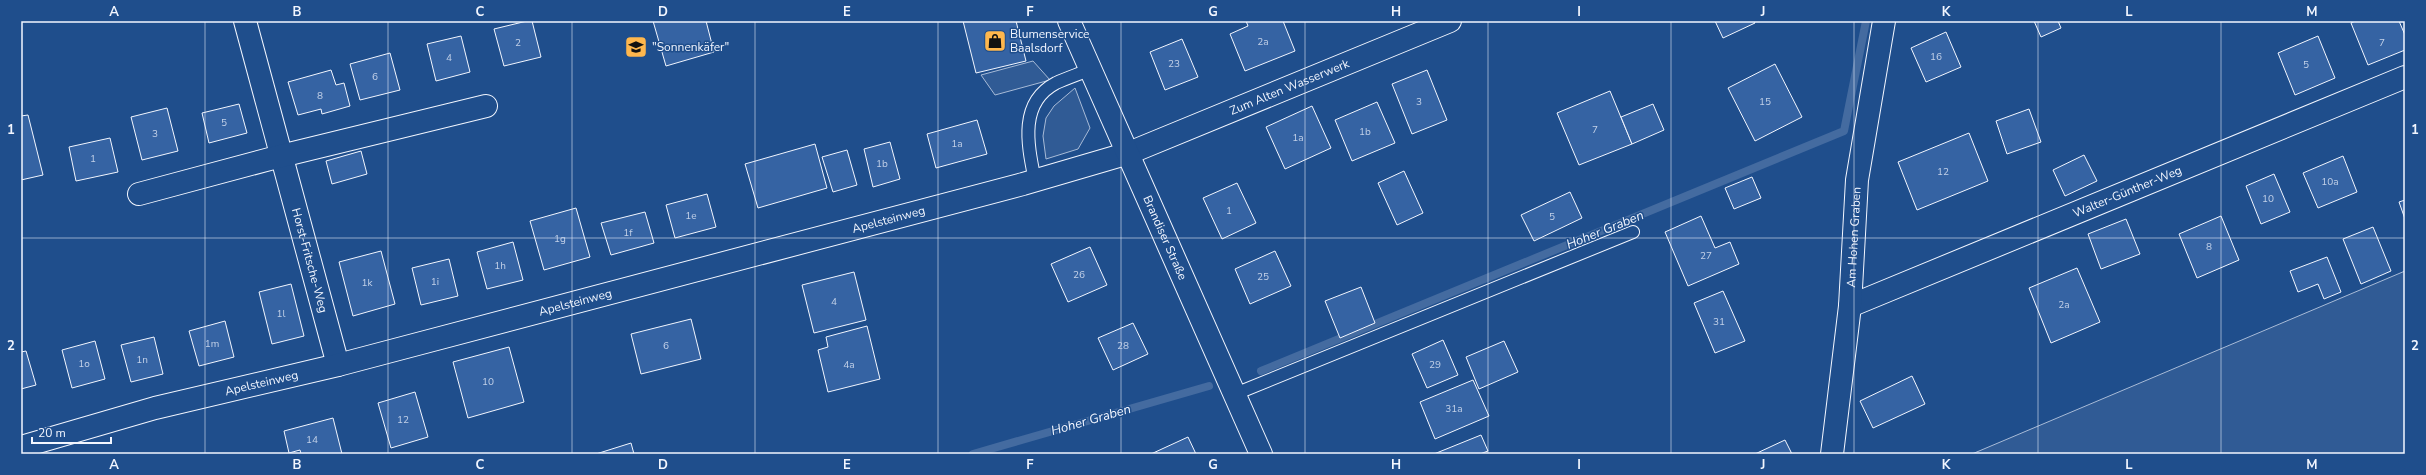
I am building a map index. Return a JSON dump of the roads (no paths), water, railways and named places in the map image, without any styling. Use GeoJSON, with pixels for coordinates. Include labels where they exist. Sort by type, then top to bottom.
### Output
{"type":"FeatureCollection","features":[{"type":"Feature","properties":{"kind":"street","name":"Horst-Fritsche-Weg"},"geometry":{"type":"LineString","coordinates":[[245,21],[338,365]]}},
{"type":"Feature","properties":{"kind":"street","name":"Brandiser Straße"},"geometry":{"type":"LineString","coordinates":[[1069,21],[1129,153],[1261,454]]}},
{"type":"Feature","properties":{"kind":"street","name":"Zum Alten Wasserwerk"},"geometry":{"type":"LineString","coordinates":[[1129,153],[1450,21]]}},
{"type":"Feature","properties":{"kind":"street","name":"Am Hohen Graben"},"geometry":{"type":"LineString","coordinates":[[1832,454],[1850,306],[1857,180],[1884,21]]}},
{"type":"Feature","properties":{"kind":"street","name":"Walter-Günther-Weg"},"geometry":{"type":"LineString","coordinates":[[1850,306],[2405,77]]}},
{"type":"Feature","properties":{"kind":"street"},"geometry":{"type":"LineString","coordinates":[[138,194],[282,156],[486,106]]}},
{"type":"Feature","properties":{"kind":"street","name":"Apelsteinweg"},"geometry":{"type":"LineString","coordinates":[[21,447],[155,408],[338,365],[1034,180],[1129,153]]}},
{"type":"Feature","properties":{"kind":"lane"},"geometry":{"type":"LineString","coordinates":[[1034,180],[1027,139],[1029,120],[1035,102],[1055,84],[1091,69]]}},
{"type":"Feature","properties":{"kind":"lane"},"geometry":{"type":"LineString","coordinates":[[1235,394],[1633,232]]}},
{"type":"Feature","properties":{"kind":"waterway","name":"Hoher Graben"},"geometry":{"type":"LineString","coordinates":[[1261,371],[1844,131],[1866,21]]}},
{"type":"Feature","properties":{"kind":"waterway","name":"Hoher Graben"},"geometry":{"type":"LineString","coordinates":[[973,454],[1209,386]]}},
{"type":"Feature","properties":{"kind":"place","name":"Blumenservice Baalsdorf"},"geometry":{"type":"Point","coordinates":[995,41]}},
{"type":"Feature","properties":{"kind":"place","name":"\"Sonnenkäfer\""},"geometry":{"type":"Point","coordinates":[636,47]}}]}
